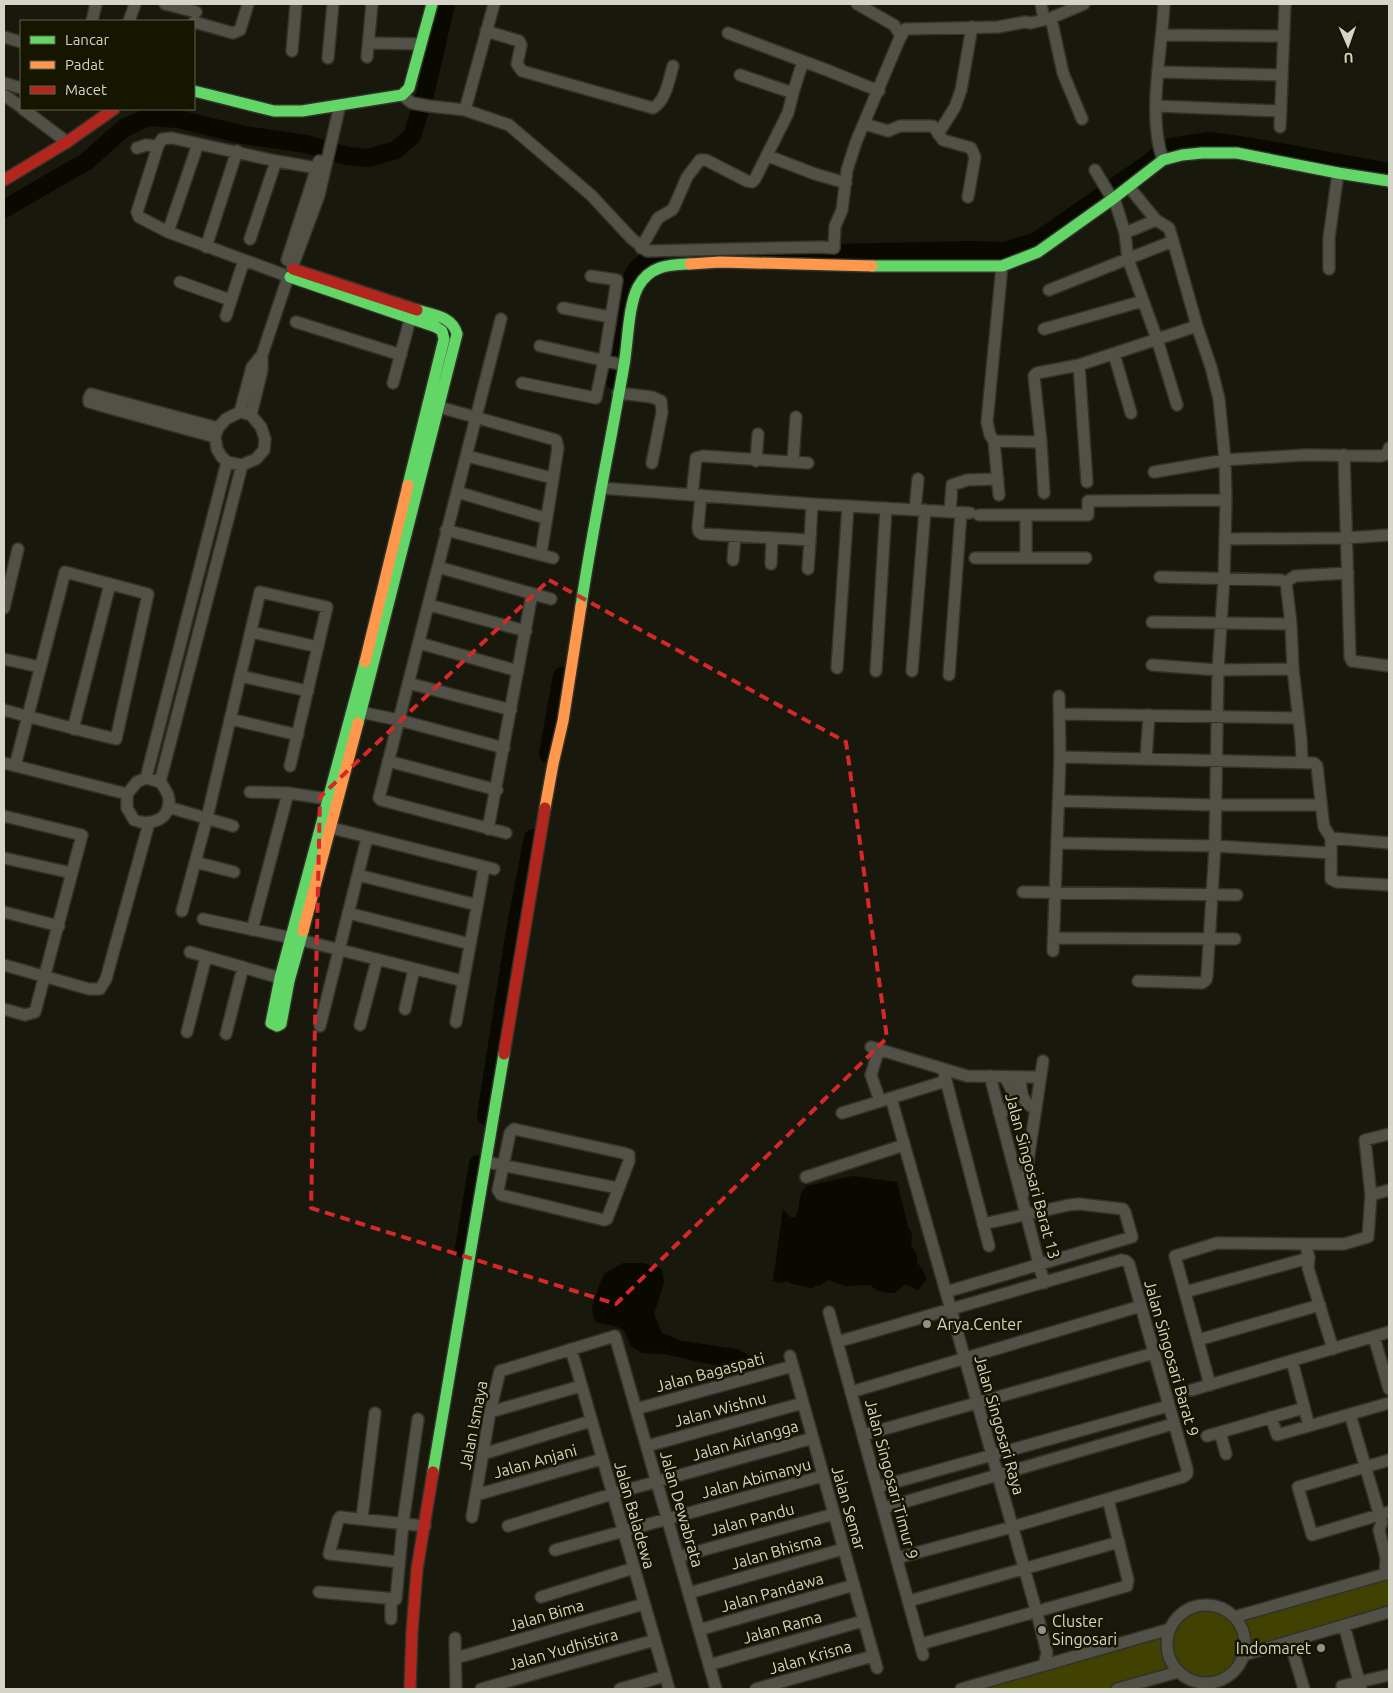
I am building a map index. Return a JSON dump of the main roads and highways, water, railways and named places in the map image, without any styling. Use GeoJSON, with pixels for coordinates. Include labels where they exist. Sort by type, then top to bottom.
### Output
{"type":"FeatureCollection","features":[{"type":"Feature","properties":{"kind":"waterway"},"geometry":{"type":"LineString","coordinates":[[4,209],[87,161],[124,128],[148,117],[178,119],[244,135],[306,144],[347,156],[368,158],[396,150],[412,136],[425,95],[446,4]]}},
{"type":"Feature","properties":{"kind":"waterway"},"geometry":{"type":"LineString","coordinates":[[614,380],[620,324],[630,282],[639,267],[657,257],[972,250],[1004,251],[1037,241],[1171,147],[1209,141],[1253,147],[1389,172]]}},
{"type":"Feature","properties":{"kind":"waterway"},"geometry":{"type":"LineString","coordinates":[[548,754],[562,676]]}},
{"type":"Feature","properties":{"kind":"waterway"},"geometry":{"type":"LineString","coordinates":[[486,1116],[515,931],[533,838]]}},
{"type":"Feature","properties":{"kind":"waterway"},"geometry":{"type":"LineString","coordinates":[[464,1249],[478,1164]]}},
{"type":"Feature","properties":{"kind":"place","name":"Arya.Center"},"geometry":{"type":"Point","coordinates":[927,1324]}},
{"type":"Feature","properties":{"kind":"place","name":"Cluster Singosari"},"geometry":{"type":"Point","coordinates":[1042,1630]}},
{"type":"Feature","properties":{"kind":"place","name":"Indomaret"},"geometry":{"type":"Point","coordinates":[1321,1648]}}]}
